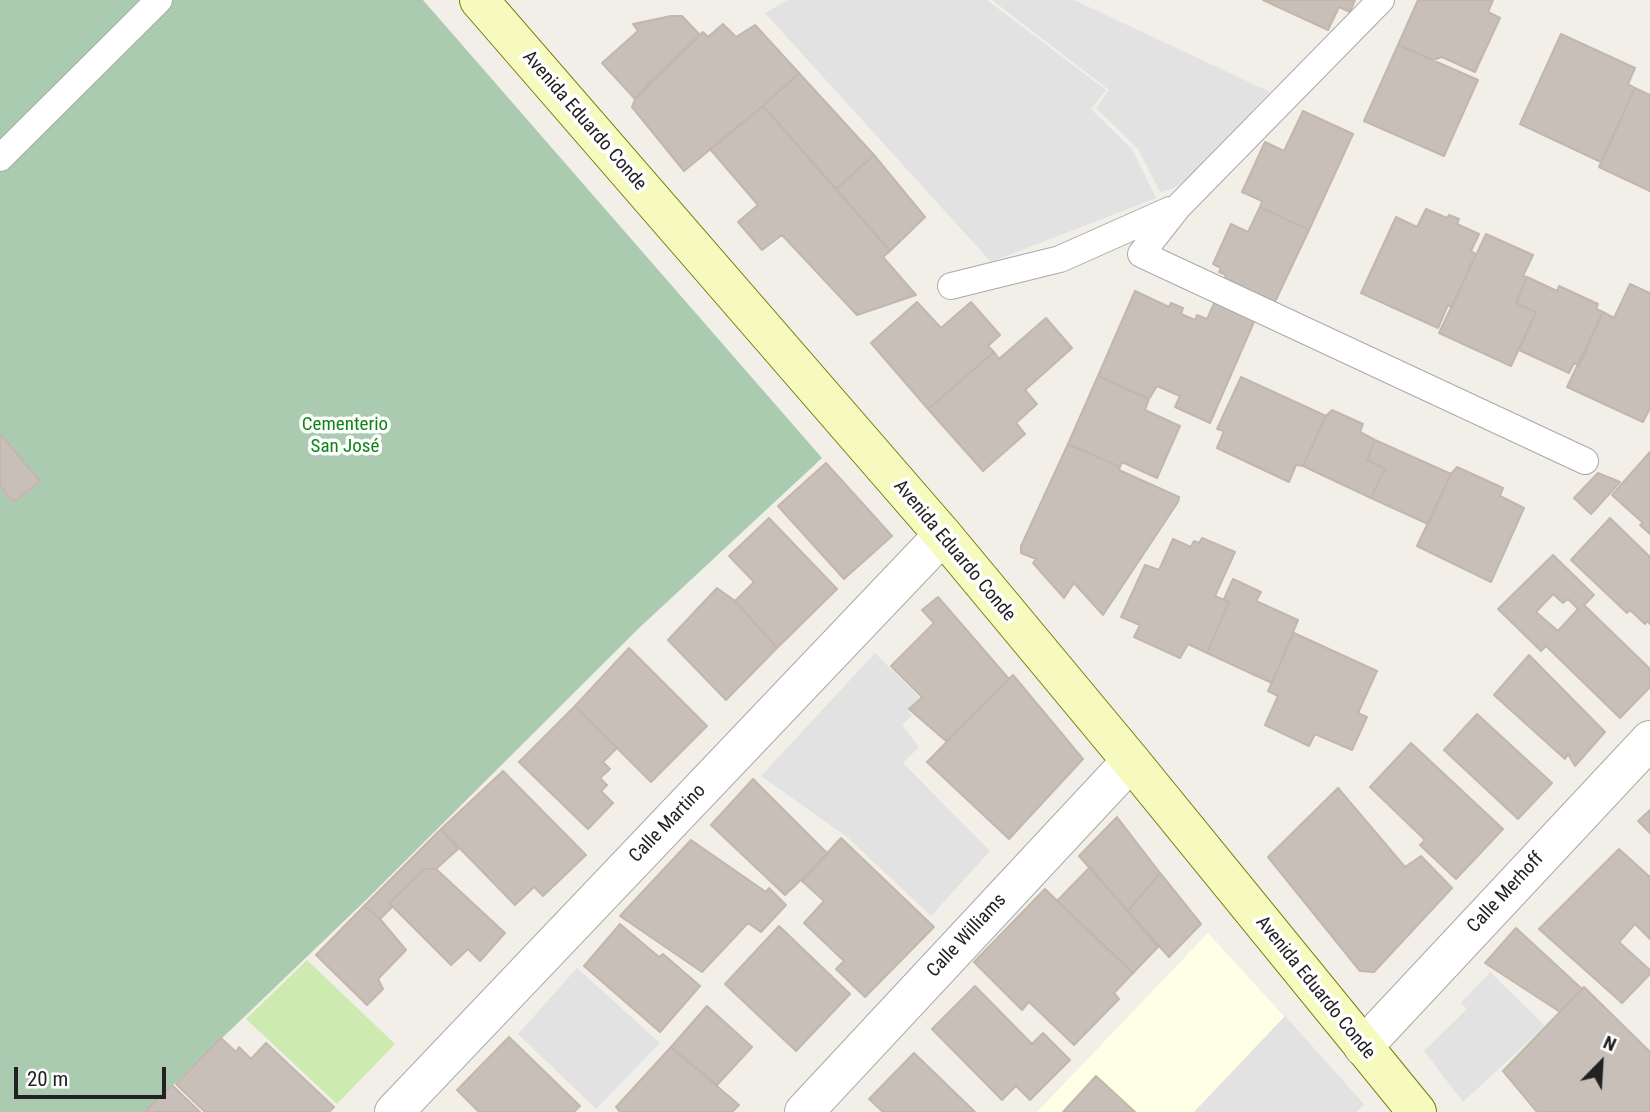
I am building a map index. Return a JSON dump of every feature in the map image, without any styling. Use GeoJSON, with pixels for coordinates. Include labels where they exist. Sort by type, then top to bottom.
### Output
{"type":"FeatureCollection","features":[{"type":"Feature","properties":{"kind":"street","name":"Avenida Eduardo Conde"},"geometry":{"type":"LineString","coordinates":[[479,0],[943,535],[1417,1112]]}},
{"type":"Feature","properties":{"kind":"street","name":"Calle Martino"},"geometry":{"type":"LineString","coordinates":[[394,1112],[943,535]]}},
{"type":"Feature","properties":{"kind":"street","name":"Calle Merhoff"},"geometry":{"type":"LineString","coordinates":[[1363,1046],[1650,740]]}},
{"type":"Feature","properties":{"kind":"street","name":"Calle Williams"},"geometry":{"type":"LineString","coordinates":[[804,1112],[1130,761]]}},
{"type":"Feature","properties":{"kind":"lane"},"geometry":{"type":"LineString","coordinates":[[0,158],[159,0]]}},
{"type":"Feature","properties":{"kind":"lane"},"geometry":{"type":"LineString","coordinates":[[1381,0],[1178,207],[1140,254],[1585,461]]}},
{"type":"Feature","properties":{"kind":"lane"},"geometry":{"type":"LineString","coordinates":[[951,286],[1060,259],[1178,207]]}},
{"type":"Feature","properties":{"kind":"shaded area"},"geometry":{"type":"Polygon","coordinates":[[[788,0],[987,0],[1106,90],[1091,109],[1132,149],[1156,198],[991,262],[765,13],[788,0]]]}},
{"type":"Feature","properties":{"kind":"shaded area"},"geometry":{"type":"Polygon","coordinates":[[[992,0],[1074,0],[1270,92],[1187,179],[1172,189],[1160,192],[1138,149],[1096,108],[1109,90],[992,0]]]}},
{"type":"Feature","properties":{"kind":"shaded area"},"geometry":{"type":"Polygon","coordinates":[[[875,653],[919,697],[907,710],[912,716],[902,725],[919,747],[903,763],[990,851],[931,916],[847,837],[761,776],[875,653]]]}},
{"type":"Feature","properties":{"kind":"shaded area"},"geometry":{"type":"Polygon","coordinates":[[[1208,933],[1365,1105],[1356,1112],[1037,1112],[1208,933]]]}},
{"type":"Feature","properties":{"kind":"shaded area"},"geometry":{"type":"Polygon","coordinates":[[[577,968],[660,1043],[596,1109],[518,1034],[577,968]]]}},
{"type":"Feature","properties":{"kind":"shaded area"},"geometry":{"type":"Polygon","coordinates":[[[1490,972],[1545,1026],[1463,1102],[1424,1051],[1467,1009],[1461,1003],[1490,972]]]}},
{"type":"Feature","properties":{"kind":"shaded area"},"geometry":{"type":"Polygon","coordinates":[[[1285,1016],[1365,1105],[1356,1112],[1194,1112],[1285,1016]]]}},
{"type":"Feature","properties":{"kind":"green space","name":"Cementerio San José"},"geometry":{"type":"Polygon","coordinates":[[[0,0],[423,0],[822,458],[638,629],[365,901],[145,1112],[0,1112],[0,0]]]}},
{"type":"Feature","properties":{"kind":"green space"},"geometry":{"type":"Polygon","coordinates":[[[307,960],[395,1044],[337,1104],[246,1019],[307,960]]]}},
{"type":"Feature","properties":{"kind":"building"},"geometry":{"type":"Polygon","coordinates":[[[1263,0],[1355,0],[1350,12],[1339,7],[1328,30],[1263,0]]]}},
{"type":"Feature","properties":{"kind":"building"},"geometry":{"type":"Polygon","coordinates":[[[1418,0],[1493,0],[1488,12],[1500,18],[1475,72],[1442,57],[1433,60],[1398,45],[1418,0]]]}},
{"type":"Feature","properties":{"kind":"building"},"geometry":{"type":"Polygon","coordinates":[[[682,16],[700,35],[635,99],[602,63],[638,31],[633,24],[682,16]]]}},
{"type":"Feature","properties":{"kind":"building"},"geometry":{"type":"Polygon","coordinates":[[[723,24],[736,37],[755,25],[799,73],[684,171],[632,107],[635,99],[649,83],[703,32],[708,37],[723,24]]]}},
{"type":"Feature","properties":{"kind":"building"},"geometry":{"type":"Polygon","coordinates":[[[1561,34],[1635,68],[1628,84],[1635,88],[1601,162],[1520,124],[1561,34]]]}},
{"type":"Feature","properties":{"kind":"building"},"geometry":{"type":"Polygon","coordinates":[[[1398,45],[1478,80],[1444,156],[1364,121],[1398,45]]]}},
{"type":"Feature","properties":{"kind":"building"},"geometry":{"type":"Polygon","coordinates":[[[799,73],[874,155],[836,189],[763,106],[799,73]]]}},
{"type":"Feature","properties":{"kind":"building"},"geometry":{"type":"Polygon","coordinates":[[[1635,88],[1650,95],[1650,191],[1599,167],[1635,88]]]}},
{"type":"Feature","properties":{"kind":"building"},"geometry":{"type":"Polygon","coordinates":[[[763,106],[890,251],[883,257],[916,295],[857,315],[782,235],[762,250],[738,222],[758,205],[710,149],[763,106]]]}},
{"type":"Feature","properties":{"kind":"building"},"geometry":{"type":"Polygon","coordinates":[[[1303,111],[1353,134],[1309,230],[1260,207],[1262,201],[1242,192],[1265,142],[1284,151],[1303,111]]]}},
{"type":"Feature","properties":{"kind":"building"},"geometry":{"type":"Polygon","coordinates":[[[874,155],[925,217],[890,251],[836,189],[874,155]]]}},
{"type":"Feature","properties":{"kind":"building"},"geometry":{"type":"Polygon","coordinates":[[[1260,207],[1309,230],[1272,308],[1221,284],[1226,275],[1219,272],[1221,268],[1213,264],[1231,224],[1248,232],[1260,207]]]}},
{"type":"Feature","properties":{"kind":"building"},"geometry":{"type":"Polygon","coordinates":[[[1426,209],[1447,218],[1449,215],[1459,219],[1457,224],[1479,234],[1471,251],[1476,254],[1452,307],[1448,305],[1438,328],[1361,293],[1396,217],[1417,227],[1426,209]]]}},
{"type":"Feature","properties":{"kind":"building"},"geometry":{"type":"Polygon","coordinates":[[[1486,234],[1533,255],[1523,276],[1527,277],[1516,303],[1536,312],[1511,366],[1439,333],[1486,234]]]}},
{"type":"Feature","properties":{"kind":"building"},"geometry":{"type":"Polygon","coordinates":[[[1527,277],[1557,291],[1559,286],[1598,304],[1596,309],[1603,312],[1579,366],[1574,363],[1569,373],[1519,350],[1536,312],[1516,303],[1527,277]]]}},
{"type":"Feature","properties":{"kind":"building"},"geometry":{"type":"Polygon","coordinates":[[[1630,284],[1650,293],[1650,408],[1643,422],[1567,387],[1603,312],[1614,318],[1630,284]]]}},
{"type":"Feature","properties":{"kind":"building"},"geometry":{"type":"Polygon","coordinates":[[[1135,291],[1169,307],[1171,303],[1183,308],[1181,314],[1195,320],[1197,315],[1207,319],[1217,297],[1257,315],[1210,423],[1175,407],[1180,396],[1157,386],[1149,399],[1098,376],[1135,291]]]}},
{"type":"Feature","properties":{"kind":"building"},"geometry":{"type":"Polygon","coordinates":[[[917,302],[941,328],[971,302],[1000,335],[988,346],[994,352],[928,409],[871,343],[917,302]]]}},
{"type":"Feature","properties":{"kind":"building"},"geometry":{"type":"Polygon","coordinates":[[[1046,318],[1072,348],[1025,390],[1037,404],[1016,423],[1025,434],[983,471],[928,409],[994,352],[999,359],[1046,318]]]}},
{"type":"Feature","properties":{"kind":"building"},"geometry":{"type":"Polygon","coordinates":[[[1098,376],[1149,399],[1145,410],[1180,426],[1157,478],[1122,462],[1120,467],[1068,444],[1098,376]]]}},
{"type":"Feature","properties":{"kind":"building"},"geometry":{"type":"Polygon","coordinates":[[[1241,377],[1326,416],[1303,466],[1296,465],[1289,482],[1217,448],[1224,431],[1217,429],[1241,377]]]}},
{"type":"Feature","properties":{"kind":"building"},"geometry":{"type":"Polygon","coordinates":[[[1332,410],[1363,424],[1360,432],[1375,440],[1367,460],[1385,469],[1371,498],[1303,466],[1326,416],[1332,410]]]}},
{"type":"Feature","properties":{"kind":"building"},"geometry":{"type":"Polygon","coordinates":[[[0,434],[40,481],[14,502],[0,486],[0,434]]]}},
{"type":"Feature","properties":{"kind":"building"},"geometry":{"type":"Polygon","coordinates":[[[1375,440],[1451,474],[1428,524],[1371,498],[1385,469],[1367,460],[1375,440]]]}},
{"type":"Feature","properties":{"kind":"building"},"geometry":{"type":"Polygon","coordinates":[[[1068,444],[1179,497],[1103,615],[1074,583],[1064,598],[1033,563],[1036,559],[1021,553],[1021,546],[1068,444]]]}},
{"type":"Feature","properties":{"kind":"building"},"geometry":{"type":"Polygon","coordinates":[[[1650,452],[1650,534],[1640,525],[1643,523],[1612,495],[1650,452]]]}},
{"type":"Feature","properties":{"kind":"building"},"geometry":{"type":"Polygon","coordinates":[[[826,463],[892,536],[844,579],[778,506],[826,463]]]}},
{"type":"Feature","properties":{"kind":"building"},"geometry":{"type":"Polygon","coordinates":[[[1457,467],[1503,488],[1500,496],[1524,508],[1491,582],[1417,546],[1451,474],[1457,467]]]}},
{"type":"Feature","properties":{"kind":"building"},"geometry":{"type":"Polygon","coordinates":[[[1598,473],[1620,482],[1591,514],[1574,498],[1598,473]]]}},
{"type":"Feature","properties":{"kind":"building"},"geometry":{"type":"Polygon","coordinates":[[[769,518],[837,589],[777,648],[735,601],[754,582],[729,556],[769,518]]]}},
{"type":"Feature","properties":{"kind":"building"},"geometry":{"type":"Polygon","coordinates":[[[1610,518],[1650,557],[1650,624],[1647,621],[1645,624],[1630,610],[1627,613],[1571,560],[1610,518]]]}},
{"type":"Feature","properties":{"kind":"building"},"geometry":{"type":"Polygon","coordinates":[[[1202,538],[1235,552],[1215,596],[1229,602],[1207,653],[1188,644],[1180,658],[1134,637],[1140,625],[1121,617],[1145,565],[1159,570],[1173,539],[1191,547],[1194,541],[1199,543],[1202,538]]]}},
{"type":"Feature","properties":{"kind":"building"},"geometry":{"type":"Polygon","coordinates":[[[1553,555],[1594,595],[1584,605],[1650,669],[1650,687],[1620,718],[1546,646],[1541,651],[1498,609],[1553,555]],[[1553,594],[1536,612],[1558,631],[1578,609],[1568,599],[1563,603],[1553,594]]]}},
{"type":"Feature","properties":{"kind":"building"},"geometry":{"type":"Polygon","coordinates":[[[1233,579],[1261,592],[1256,601],[1298,620],[1272,683],[1207,653],[1229,602],[1224,599],[1233,579]]]}},
{"type":"Feature","properties":{"kind":"building"},"geometry":{"type":"Polygon","coordinates":[[[717,588],[735,601],[777,648],[726,700],[668,640],[717,588]]]}},
{"type":"Feature","properties":{"kind":"building"},"geometry":{"type":"Polygon","coordinates":[[[938,597],[1009,679],[946,741],[909,709],[922,697],[891,666],[934,623],[922,610],[938,597]]]}},
{"type":"Feature","properties":{"kind":"building"},"geometry":{"type":"Polygon","coordinates":[[[1294,633],[1377,671],[1358,713],[1367,717],[1352,750],[1315,734],[1309,746],[1265,725],[1278,696],[1268,691],[1294,633]]]}},
{"type":"Feature","properties":{"kind":"building"},"geometry":{"type":"Polygon","coordinates":[[[629,648],[707,726],[651,782],[575,706],[629,648]]]}},
{"type":"Feature","properties":{"kind":"building"},"geometry":{"type":"Polygon","coordinates":[[[1529,655],[1605,732],[1575,766],[1568,754],[1565,759],[1494,695],[1529,655]]]}},
{"type":"Feature","properties":{"kind":"building"},"geometry":{"type":"Polygon","coordinates":[[[1013,675],[1083,759],[1009,839],[927,762],[1013,675]]]}},
{"type":"Feature","properties":{"kind":"building"},"geometry":{"type":"Polygon","coordinates":[[[575,706],[617,748],[603,762],[610,769],[600,778],[607,785],[601,791],[613,803],[588,829],[519,762],[575,706]]]}},
{"type":"Feature","properties":{"kind":"building"},"geometry":{"type":"Polygon","coordinates":[[[1477,714],[1552,783],[1518,819],[1444,750],[1477,714]]]}},
{"type":"Feature","properties":{"kind":"building"},"geometry":{"type":"Polygon","coordinates":[[[1411,743],[1503,829],[1456,879],[1420,845],[1425,840],[1370,787],[1411,743]]]}},
{"type":"Feature","properties":{"kind":"building"},"geometry":{"type":"Polygon","coordinates":[[[503,771],[586,855],[543,896],[534,887],[515,905],[441,829],[503,771]]]}},
{"type":"Feature","properties":{"kind":"building"},"geometry":{"type":"Polygon","coordinates":[[[753,779],[828,854],[785,895],[711,825],[753,779]]]}},
{"type":"Feature","properties":{"kind":"building"},"geometry":{"type":"Polygon","coordinates":[[[1338,788],[1405,867],[1421,856],[1452,888],[1374,972],[1360,971],[1268,857],[1338,788]]]}},
{"type":"Feature","properties":{"kind":"building"},"geometry":{"type":"Polygon","coordinates":[[[1650,810],[1650,833],[1638,821],[1650,810]]]}},
{"type":"Feature","properties":{"kind":"building"},"geometry":{"type":"Polygon","coordinates":[[[1117,817],[1160,873],[1128,911],[1079,856],[1117,817]]]}},
{"type":"Feature","properties":{"kind":"building"},"geometry":{"type":"Polygon","coordinates":[[[441,829],[458,849],[436,869],[425,869],[389,903],[393,906],[380,919],[364,906],[441,829]]]}},
{"type":"Feature","properties":{"kind":"building"},"geometry":{"type":"Polygon","coordinates":[[[841,838],[934,927],[865,997],[836,969],[844,961],[804,923],[824,901],[802,881],[841,838]]]}},
{"type":"Feature","properties":{"kind":"building"},"geometry":{"type":"Polygon","coordinates":[[[691,840],[766,892],[769,888],[786,905],[761,932],[748,923],[702,972],[620,916],[691,840]]]}},
{"type":"Feature","properties":{"kind":"building"},"geometry":{"type":"Polygon","coordinates":[[[1619,849],[1650,877],[1650,939],[1635,924],[1619,942],[1650,970],[1650,974],[1622,1003],[1539,929],[1619,849]]]}},
{"type":"Feature","properties":{"kind":"building"},"geometry":{"type":"Polygon","coordinates":[[[1090,867],[1158,947],[1133,973],[1057,901],[1090,867]]]}},
{"type":"Feature","properties":{"kind":"building"},"geometry":{"type":"Polygon","coordinates":[[[425,869],[436,869],[505,933],[480,961],[468,949],[451,965],[389,903],[425,869]]]}},
{"type":"Feature","properties":{"kind":"building"},"geometry":{"type":"Polygon","coordinates":[[[1160,873],[1201,924],[1169,957],[1128,911],[1160,873]]]}},
{"type":"Feature","properties":{"kind":"building"},"geometry":{"type":"Polygon","coordinates":[[[1045,889],[1133,973],[1114,993],[1119,999],[1074,1045],[1029,1002],[1022,1010],[974,962],[1045,889]]]}},
{"type":"Feature","properties":{"kind":"building"},"geometry":{"type":"Polygon","coordinates":[[[364,906],[380,919],[406,950],[378,979],[383,989],[367,1005],[316,955],[364,906]]]}},
{"type":"Feature","properties":{"kind":"building"},"geometry":{"type":"Polygon","coordinates":[[[620,924],[659,957],[663,954],[700,986],[660,1032],[584,966],[620,924]]]}},
{"type":"Feature","properties":{"kind":"building"},"geometry":{"type":"Polygon","coordinates":[[[779,926],[850,994],[796,1051],[725,984],[779,926]]]}},
{"type":"Feature","properties":{"kind":"building"},"geometry":{"type":"Polygon","coordinates":[[[1516,928],[1582,989],[1584,987],[1560,1012],[1485,963],[1516,928]]]}},
{"type":"Feature","properties":{"kind":"building"},"geometry":{"type":"Polygon","coordinates":[[[975,986],[1032,1044],[1043,1033],[1070,1060],[1030,1100],[1016,1086],[1002,1100],[932,1029],[975,986]]]}},
{"type":"Feature","properties":{"kind":"building"},"geometry":{"type":"Polygon","coordinates":[[[1584,987],[1650,1052],[1650,1112],[1537,1112],[1503,1071],[1584,987]]]}},
{"type":"Feature","properties":{"kind":"building"},"geometry":{"type":"Polygon","coordinates":[[[707,1006],[752,1047],[717,1085],[671,1047],[707,1006]]]}},
{"type":"Feature","properties":{"kind":"building"},"geometry":{"type":"Polygon","coordinates":[[[509,1037],[580,1106],[574,1112],[479,1112],[457,1090],[509,1037]]]}},
{"type":"Feature","properties":{"kind":"building"},"geometry":{"type":"Polygon","coordinates":[[[221,1038],[236,1052],[239,1047],[251,1059],[266,1043],[334,1107],[329,1112],[205,1112],[176,1084],[221,1038]]]}},
{"type":"Feature","properties":{"kind":"building"},"geometry":{"type":"Polygon","coordinates":[[[671,1047],[739,1105],[732,1112],[620,1112],[616,1107],[671,1047]]]}},
{"type":"Feature","properties":{"kind":"building"},"geometry":{"type":"Polygon","coordinates":[[[914,1053],[975,1112],[883,1112],[869,1099],[914,1053]]]}},
{"type":"Feature","properties":{"kind":"building"},"geometry":{"type":"Polygon","coordinates":[[[1096,1076],[1135,1112],[1063,1112],[1096,1076]]]}},
{"type":"Feature","properties":{"kind":"building"},"geometry":{"type":"Polygon","coordinates":[[[172,1085],[200,1112],[145,1112],[172,1085]]]}}]}
